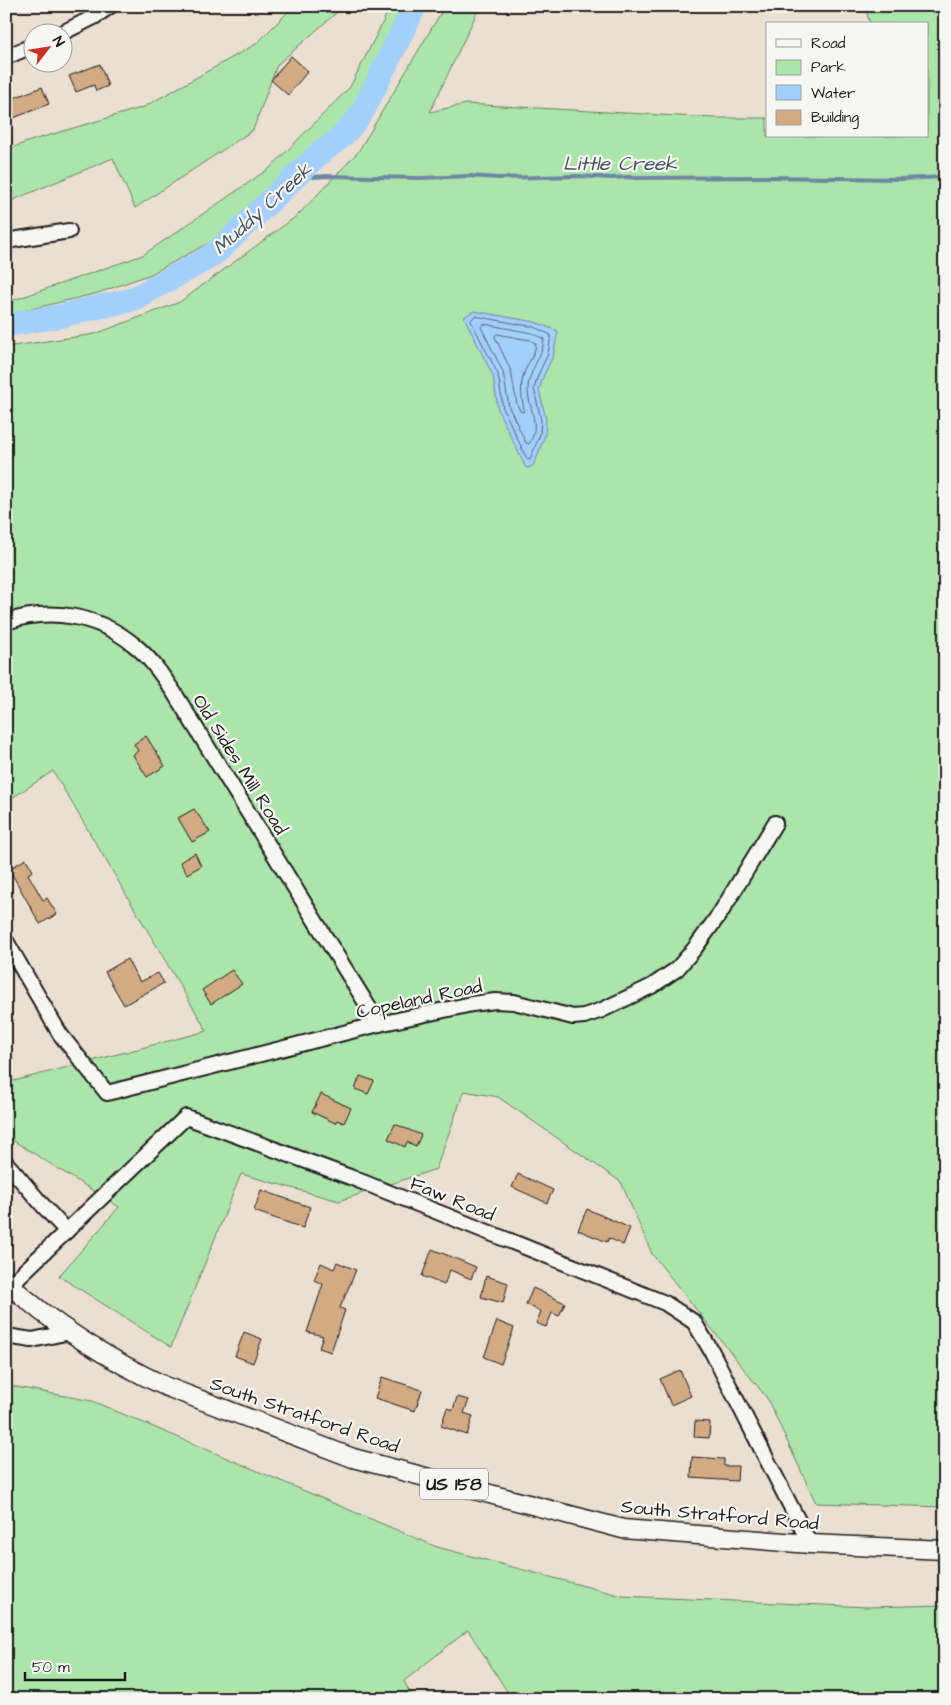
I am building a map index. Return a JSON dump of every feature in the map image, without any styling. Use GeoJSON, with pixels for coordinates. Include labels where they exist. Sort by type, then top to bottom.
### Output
{"type":"FeatureCollection","features":[{"type":"Feature","properties":{"kind":"main road","name":"South Stratford Road"},"geometry":{"type":"LineString","coordinates":[[8,1283],[70,1332],[114,1360],[167,1387],[354,1458],[623,1529],[810,1544],[945,1550]]}},
{"type":"Feature","properties":{"kind":"street"},"geometry":{"type":"LineString","coordinates":[[72,28],[94,17],[110,6]]}},
{"type":"Feature","properties":{"kind":"street"},"geometry":{"type":"LineString","coordinates":[[6,56],[22,50]]}},
{"type":"Feature","properties":{"kind":"street"},"geometry":{"type":"LineString","coordinates":[[6,241],[69,231]]}},
{"type":"Feature","properties":{"kind":"street","name":"Old Sides Mill Road"},"geometry":{"type":"LineString","coordinates":[[6,622],[25,616],[43,614],[80,618],[114,631],[134,644],[151,662],[178,699],[379,1024]]}},
{"type":"Feature","properties":{"kind":"street","name":"Copeland Road"},"geometry":{"type":"LineString","coordinates":[[6,941],[60,1034],[107,1093],[379,1024],[472,1004],[496,1001],[532,1006],[561,1016],[573,1017],[584,1016],[602,1010],[652,986],[677,969],[721,912],[776,823]]}},
{"type":"Feature","properties":{"kind":"street","name":"Faw Road"},"geometry":{"type":"LineString","coordinates":[[8,1283],[67,1231],[186,1117],[350,1177],[665,1304],[694,1322],[712,1352],[810,1544]]}},
{"type":"Feature","properties":{"kind":"street"},"geometry":{"type":"LineString","coordinates":[[6,1163],[36,1196],[48,1214],[67,1231]]}},
{"type":"Feature","properties":{"kind":"street"},"geometry":{"type":"LineString","coordinates":[[6,1336],[32,1340],[70,1332]]}},
{"type":"Feature","properties":{"kind":"green space"},"geometry":{"type":"Polygon","coordinates":[[[294,6],[344,6],[277,65],[253,130],[135,208],[113,158],[6,203],[6,150],[144,107],[256,44],[294,6]]]}},
{"type":"Feature","properties":{"kind":"green space"},"geometry":{"type":"Polygon","coordinates":[[[391,6],[406,6],[352,116],[218,238],[151,274],[98,293],[6,315],[6,301],[11,301],[143,255],[270,168],[350,87],[391,6]]]}},
{"type":"Feature","properties":{"kind":"green space"},"geometry":{"type":"Polygon","coordinates":[[[445,6],[480,6],[430,112],[466,104],[714,118],[766,118],[766,138],[928,138],[928,22],[869,22],[865,6],[945,6],[945,1507],[816,1503],[767,1398],[652,1254],[621,1182],[498,1097],[464,1091],[436,1169],[339,1201],[241,1174],[171,1347],[59,1276],[119,1207],[6,1136],[6,1083],[207,1031],[53,771],[6,802],[6,347],[95,334],[180,302],[298,215],[358,152],[445,6]]]}},
{"type":"Feature","properties":{"kind":"green space"},"geometry":{"type":"Polygon","coordinates":[[[6,1385],[92,1401],[437,1547],[622,1596],[868,1607],[945,1605],[945,1699],[512,1699],[468,1630],[404,1681],[413,1699],[10,1699],[6,1689],[6,1385]]]}},
{"type":"Feature","properties":{"kind":"water"},"geometry":{"type":"Polygon","coordinates":[[[474,311],[535,322],[558,331],[553,356],[539,390],[546,419],[545,435],[532,467],[526,468],[498,410],[493,376],[464,317],[474,311]]]}},
{"type":"Feature","properties":{"kind":"building"},"geometry":{"type":"Polygon","coordinates":[[[291,56],[308,71],[288,95],[271,80],[291,56]]]}},
{"type":"Feature","properties":{"kind":"building"},"geometry":{"type":"Polygon","coordinates":[[[100,64],[108,86],[96,91],[94,85],[76,92],[69,76],[100,64]]]}},
{"type":"Feature","properties":{"kind":"building"},"geometry":{"type":"Polygon","coordinates":[[[42,87],[49,104],[6,121],[6,101],[42,87]]]}},
{"type":"Feature","properties":{"kind":"building"},"geometry":{"type":"Polygon","coordinates":[[[146,736],[165,766],[147,777],[133,755],[138,751],[134,744],[146,736]]]}},
{"type":"Feature","properties":{"kind":"building"},"geometry":{"type":"Polygon","coordinates":[[[194,809],[210,832],[192,842],[178,818],[194,809]]]}},
{"type":"Feature","properties":{"kind":"building"},"geometry":{"type":"Polygon","coordinates":[[[195,853],[201,866],[187,874],[180,862],[195,853]]]}},
{"type":"Feature","properties":{"kind":"building"},"geometry":{"type":"Polygon","coordinates":[[[26,859],[33,871],[28,874],[43,900],[47,898],[57,914],[40,924],[9,869],[26,859]]]}},
{"type":"Feature","properties":{"kind":"building"},"geometry":{"type":"Polygon","coordinates":[[[127,959],[140,982],[158,973],[164,983],[124,1005],[105,972],[127,959]]]}},
{"type":"Feature","properties":{"kind":"building"},"geometry":{"type":"Polygon","coordinates":[[[232,970],[242,984],[211,1004],[202,990],[232,970]]]}},
{"type":"Feature","properties":{"kind":"building"},"geometry":{"type":"Polygon","coordinates":[[[360,1076],[374,1081],[368,1094],[355,1089],[360,1076]]]}},
{"type":"Feature","properties":{"kind":"building"},"geometry":{"type":"Polygon","coordinates":[[[321,1094],[351,1108],[344,1123],[337,1120],[335,1123],[312,1112],[321,1094]]]}},
{"type":"Feature","properties":{"kind":"building"},"geometry":{"type":"Polygon","coordinates":[[[395,1124],[421,1135],[416,1146],[407,1142],[405,1147],[388,1139],[395,1124]]]}},
{"type":"Feature","properties":{"kind":"building"},"geometry":{"type":"Polygon","coordinates":[[[518,1174],[553,1190],[547,1203],[512,1187],[518,1174]]]}},
{"type":"Feature","properties":{"kind":"building"},"geometry":{"type":"Polygon","coordinates":[[[261,1190],[310,1207],[303,1228],[254,1211],[261,1190]]]}},
{"type":"Feature","properties":{"kind":"building"},"geometry":{"type":"Polygon","coordinates":[[[587,1209],[630,1228],[623,1245],[609,1238],[607,1242],[578,1230],[587,1209]]]}},
{"type":"Feature","properties":{"kind":"building"},"geometry":{"type":"Polygon","coordinates":[[[432,1249],[476,1267],[471,1279],[450,1270],[444,1285],[422,1276],[432,1249]]]}},
{"type":"Feature","properties":{"kind":"building"},"geometry":{"type":"Polygon","coordinates":[[[337,1262],[356,1270],[340,1308],[345,1310],[331,1352],[319,1348],[323,1336],[307,1332],[323,1284],[314,1280],[321,1263],[334,1269],[337,1262]]]}},
{"type":"Feature","properties":{"kind":"building"},"geometry":{"type":"Polygon","coordinates":[[[486,1276],[508,1283],[503,1303],[481,1297],[486,1276]]]}},
{"type":"Feature","properties":{"kind":"building"},"geometry":{"type":"Polygon","coordinates":[[[533,1288],[565,1303],[559,1316],[552,1313],[546,1327],[536,1323],[541,1312],[526,1304],[533,1288]]]}},
{"type":"Feature","properties":{"kind":"building"},"geometry":{"type":"Polygon","coordinates":[[[497,1321],[514,1328],[501,1364],[484,1357],[497,1321]]]}},
{"type":"Feature","properties":{"kind":"building"},"geometry":{"type":"Polygon","coordinates":[[[244,1332],[262,1339],[253,1363],[235,1356],[244,1332]]]}},
{"type":"Feature","properties":{"kind":"building"},"geometry":{"type":"Polygon","coordinates":[[[680,1370],[691,1396],[671,1405],[660,1379],[680,1370]]]}},
{"type":"Feature","properties":{"kind":"building"},"geometry":{"type":"Polygon","coordinates":[[[382,1377],[422,1390],[415,1411],[375,1398],[382,1377]]]}},
{"type":"Feature","properties":{"kind":"building"},"geometry":{"type":"Polygon","coordinates":[[[457,1397],[469,1400],[464,1413],[473,1416],[467,1435],[441,1426],[447,1408],[453,1410],[457,1397]]]}},
{"type":"Feature","properties":{"kind":"building"},"geometry":{"type":"Polygon","coordinates":[[[695,1421],[710,1422],[709,1438],[694,1437],[695,1421]]]}},
{"type":"Feature","properties":{"kind":"building"},"geometry":{"type":"Polygon","coordinates":[[[692,1457],[724,1459],[724,1466],[738,1466],[737,1481],[691,1478],[692,1457]]]}},
{"type":"Feature","properties":{"kind":"waterway","name":"Muddy Creek"},"geometry":{"type":"LineString","coordinates":[[6,325],[61,316],[131,300],[203,261],[219,250],[322,151],[346,133],[364,109],[415,6]]}},
{"type":"Feature","properties":{"kind":"waterway","name":"Little Creek"},"geometry":{"type":"LineString","coordinates":[[295,178],[328,176],[420,178],[577,176],[612,178],[765,177],[902,179],[945,177]]}}]}
